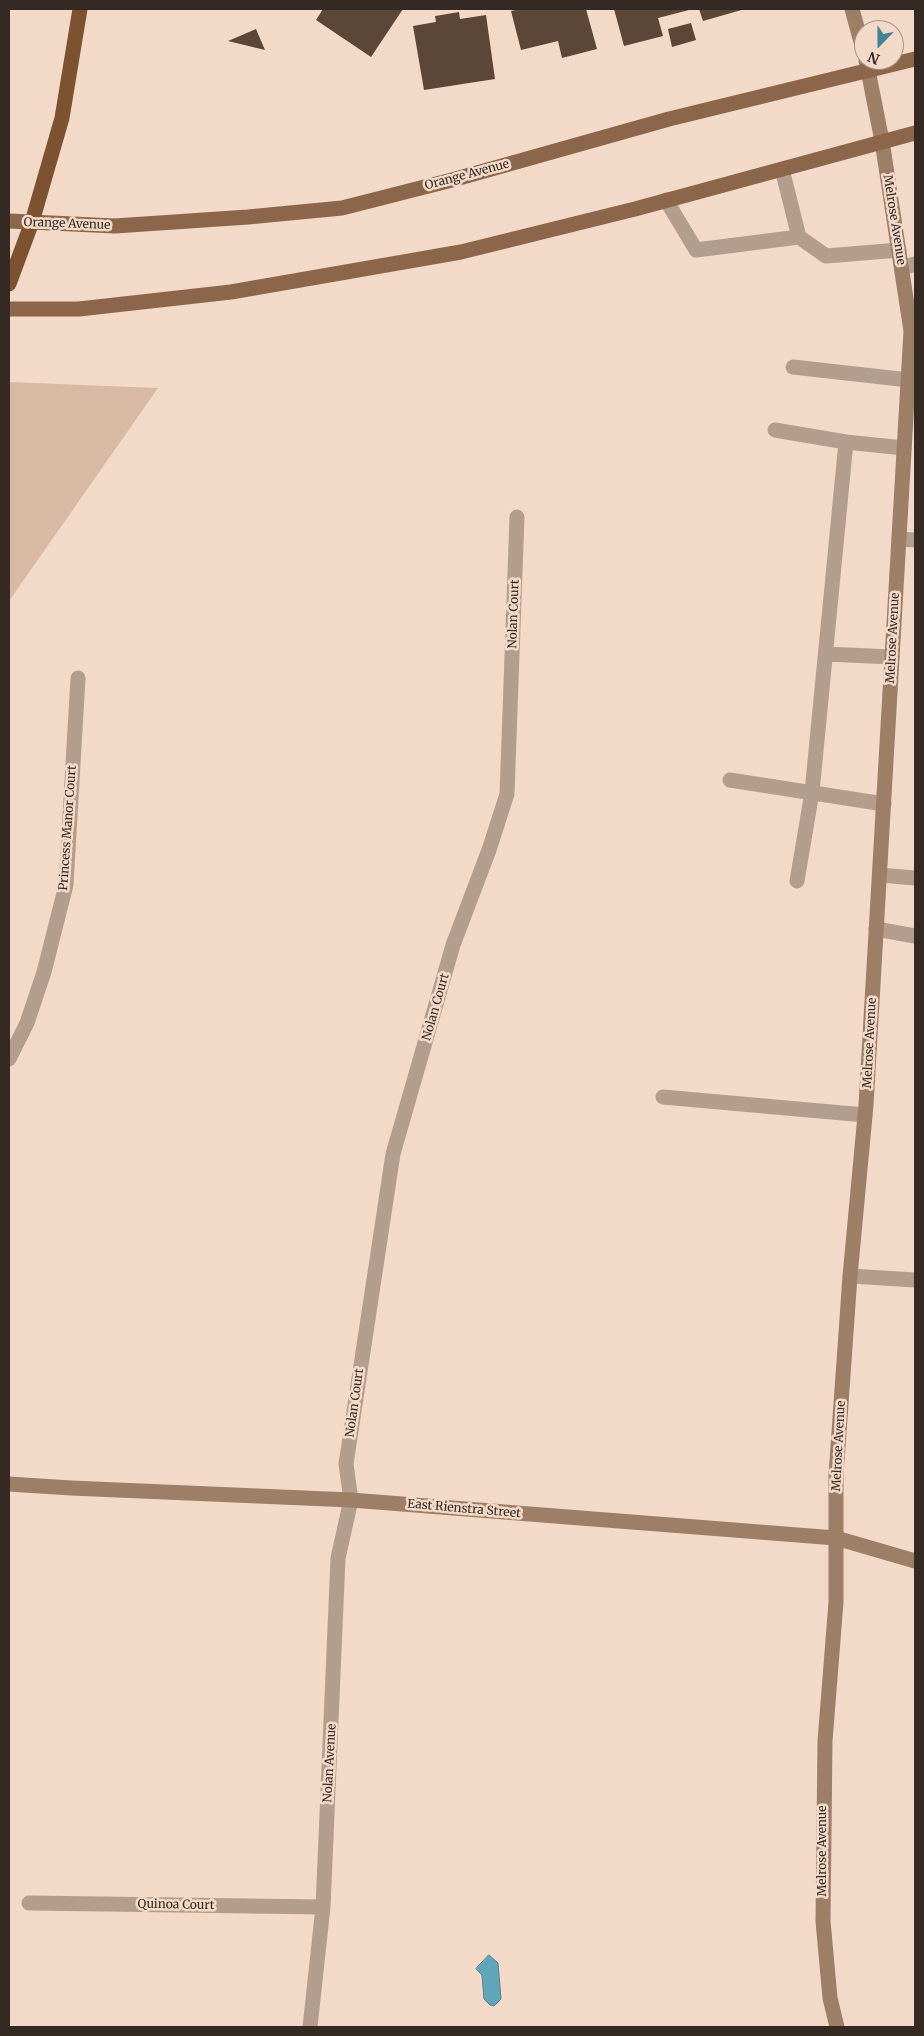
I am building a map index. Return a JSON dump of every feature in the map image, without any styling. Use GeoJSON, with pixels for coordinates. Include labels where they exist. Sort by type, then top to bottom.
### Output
{"type":"FeatureCollection","features":[{"type":"Feature","properties":{"kind":"highway"},"geometry":{"type":"LineString","coordinates":[[9,284],[32,222],[62,118],[80,9]]}},
{"type":"Feature","properties":{"kind":"main road","name":"Orange Avenue"},"geometry":{"type":"LineString","coordinates":[[9,221],[115,226],[248,217],[342,208],[452,180],[854,69]]}},
{"type":"Feature","properties":{"kind":"main road"},"geometry":{"type":"LineString","coordinates":[[9,309],[79,309],[230,292],[462,252],[666,200],[915,133]]}},
{"type":"Feature","properties":{"kind":"street","name":"Melrose Avenue"},"geometry":{"type":"LineString","coordinates":[[837,2027],[830,1998],[823,1921],[825,1741],[836,1602],[836,1475],[850,1276],[865,1115],[904,448],[911,417],[909,380],[911,331],[909,266],[899,250],[882,141],[868,70]]}},
{"type":"Feature","properties":{"kind":"street"},"geometry":{"type":"LineString","coordinates":[[782,169],[799,237],[826,256],[899,250]]}},
{"type":"Feature","properties":{"kind":"street"},"geometry":{"type":"LineString","coordinates":[[666,200],[696,250],[799,237]]}},
{"type":"Feature","properties":{"kind":"street"},"geometry":{"type":"LineString","coordinates":[[793,367],[909,380]]}},
{"type":"Feature","properties":{"kind":"street"},"geometry":{"type":"LineString","coordinates":[[774,430],[846,442],[904,448]]}},
{"type":"Feature","properties":{"kind":"street"},"geometry":{"type":"LineString","coordinates":[[797,881],[812,792],[846,442]]}},
{"type":"Feature","properties":{"kind":"street","name":"Nolan Court"},"geometry":{"type":"LineString","coordinates":[[351,1500],[346,1464],[393,1154],[453,945],[489,850],[507,794],[517,517]]}},
{"type":"Feature","properties":{"kind":"street"},"geometry":{"type":"LineString","coordinates":[[899,539],[915,540]]}},
{"type":"Feature","properties":{"kind":"street"},"geometry":{"type":"LineString","coordinates":[[826,654],[892,657]]}},
{"type":"Feature","properties":{"kind":"street","name":"Princess Manor Court"},"geometry":{"type":"LineString","coordinates":[[9,1059],[27,1022],[44,972],[66,886],[78,678]]}},
{"type":"Feature","properties":{"kind":"street"},"geometry":{"type":"LineString","coordinates":[[730,780],[884,804]]}},
{"type":"Feature","properties":{"kind":"street"},"geometry":{"type":"LineString","coordinates":[[880,875],[915,878]]}},
{"type":"Feature","properties":{"kind":"street"},"geometry":{"type":"LineString","coordinates":[[876,929],[915,936]]}},
{"type":"Feature","properties":{"kind":"street"},"geometry":{"type":"LineString","coordinates":[[663,1097],[865,1115]]}},
{"type":"Feature","properties":{"kind":"street"},"geometry":{"type":"LineString","coordinates":[[850,1276],[915,1280]]}},
{"type":"Feature","properties":{"kind":"street","name":"East Rienstra Street"},"geometry":{"type":"LineString","coordinates":[[9,1484],[351,1500],[836,1538],[915,1561]]}},
{"type":"Feature","properties":{"kind":"street","name":"Nolan Avenue"},"geometry":{"type":"LineString","coordinates":[[310,2027],[323,1907],[338,1558],[351,1500]]}},
{"type":"Feature","properties":{"kind":"street","name":"Quinoa Court"},"geometry":{"type":"LineString","coordinates":[[29,1903],[323,1907]]}},
{"type":"Feature","properties":{"kind":"shaded area"},"geometry":{"type":"Polygon","coordinates":[[[9,382],[158,388],[9,601],[9,382]]]}},
{"type":"Feature","properties":{"kind":"water"},"geometry":{"type":"Polygon","coordinates":[[[489,1955],[498,1963],[501,1999],[494,2006],[484,1999],[482,1975],[476,1969],[489,1955]]]}},
{"type":"Feature","properties":{"kind":"building"},"geometry":{"type":"Polygon","coordinates":[[[323,9],[403,9],[371,57],[316,20],[323,9]]]}},
{"type":"Feature","properties":{"kind":"building"},"geometry":{"type":"Polygon","coordinates":[[[520,9],[586,9],[597,49],[562,58],[558,41],[521,50],[511,11],[520,9]]]}},
{"type":"Feature","properties":{"kind":"building"},"geometry":{"type":"Polygon","coordinates":[[[614,9],[693,9],[658,18],[663,36],[624,46],[614,9]]]}},
{"type":"Feature","properties":{"kind":"building"},"geometry":{"type":"Polygon","coordinates":[[[699,9],[745,9],[703,21],[699,9]]]}},
{"type":"Feature","properties":{"kind":"building"},"geometry":{"type":"Polygon","coordinates":[[[459,12],[460,19],[486,15],[495,79],[424,90],[413,26],[436,22],[435,16],[459,12]]]}},
{"type":"Feature","properties":{"kind":"building"},"geometry":{"type":"Polygon","coordinates":[[[691,23],[696,40],[672,47],[668,29],[691,23]]]}},
{"type":"Feature","properties":{"kind":"building"},"geometry":{"type":"Polygon","coordinates":[[[256,29],[265,50],[228,41],[256,29]]]}}]}
